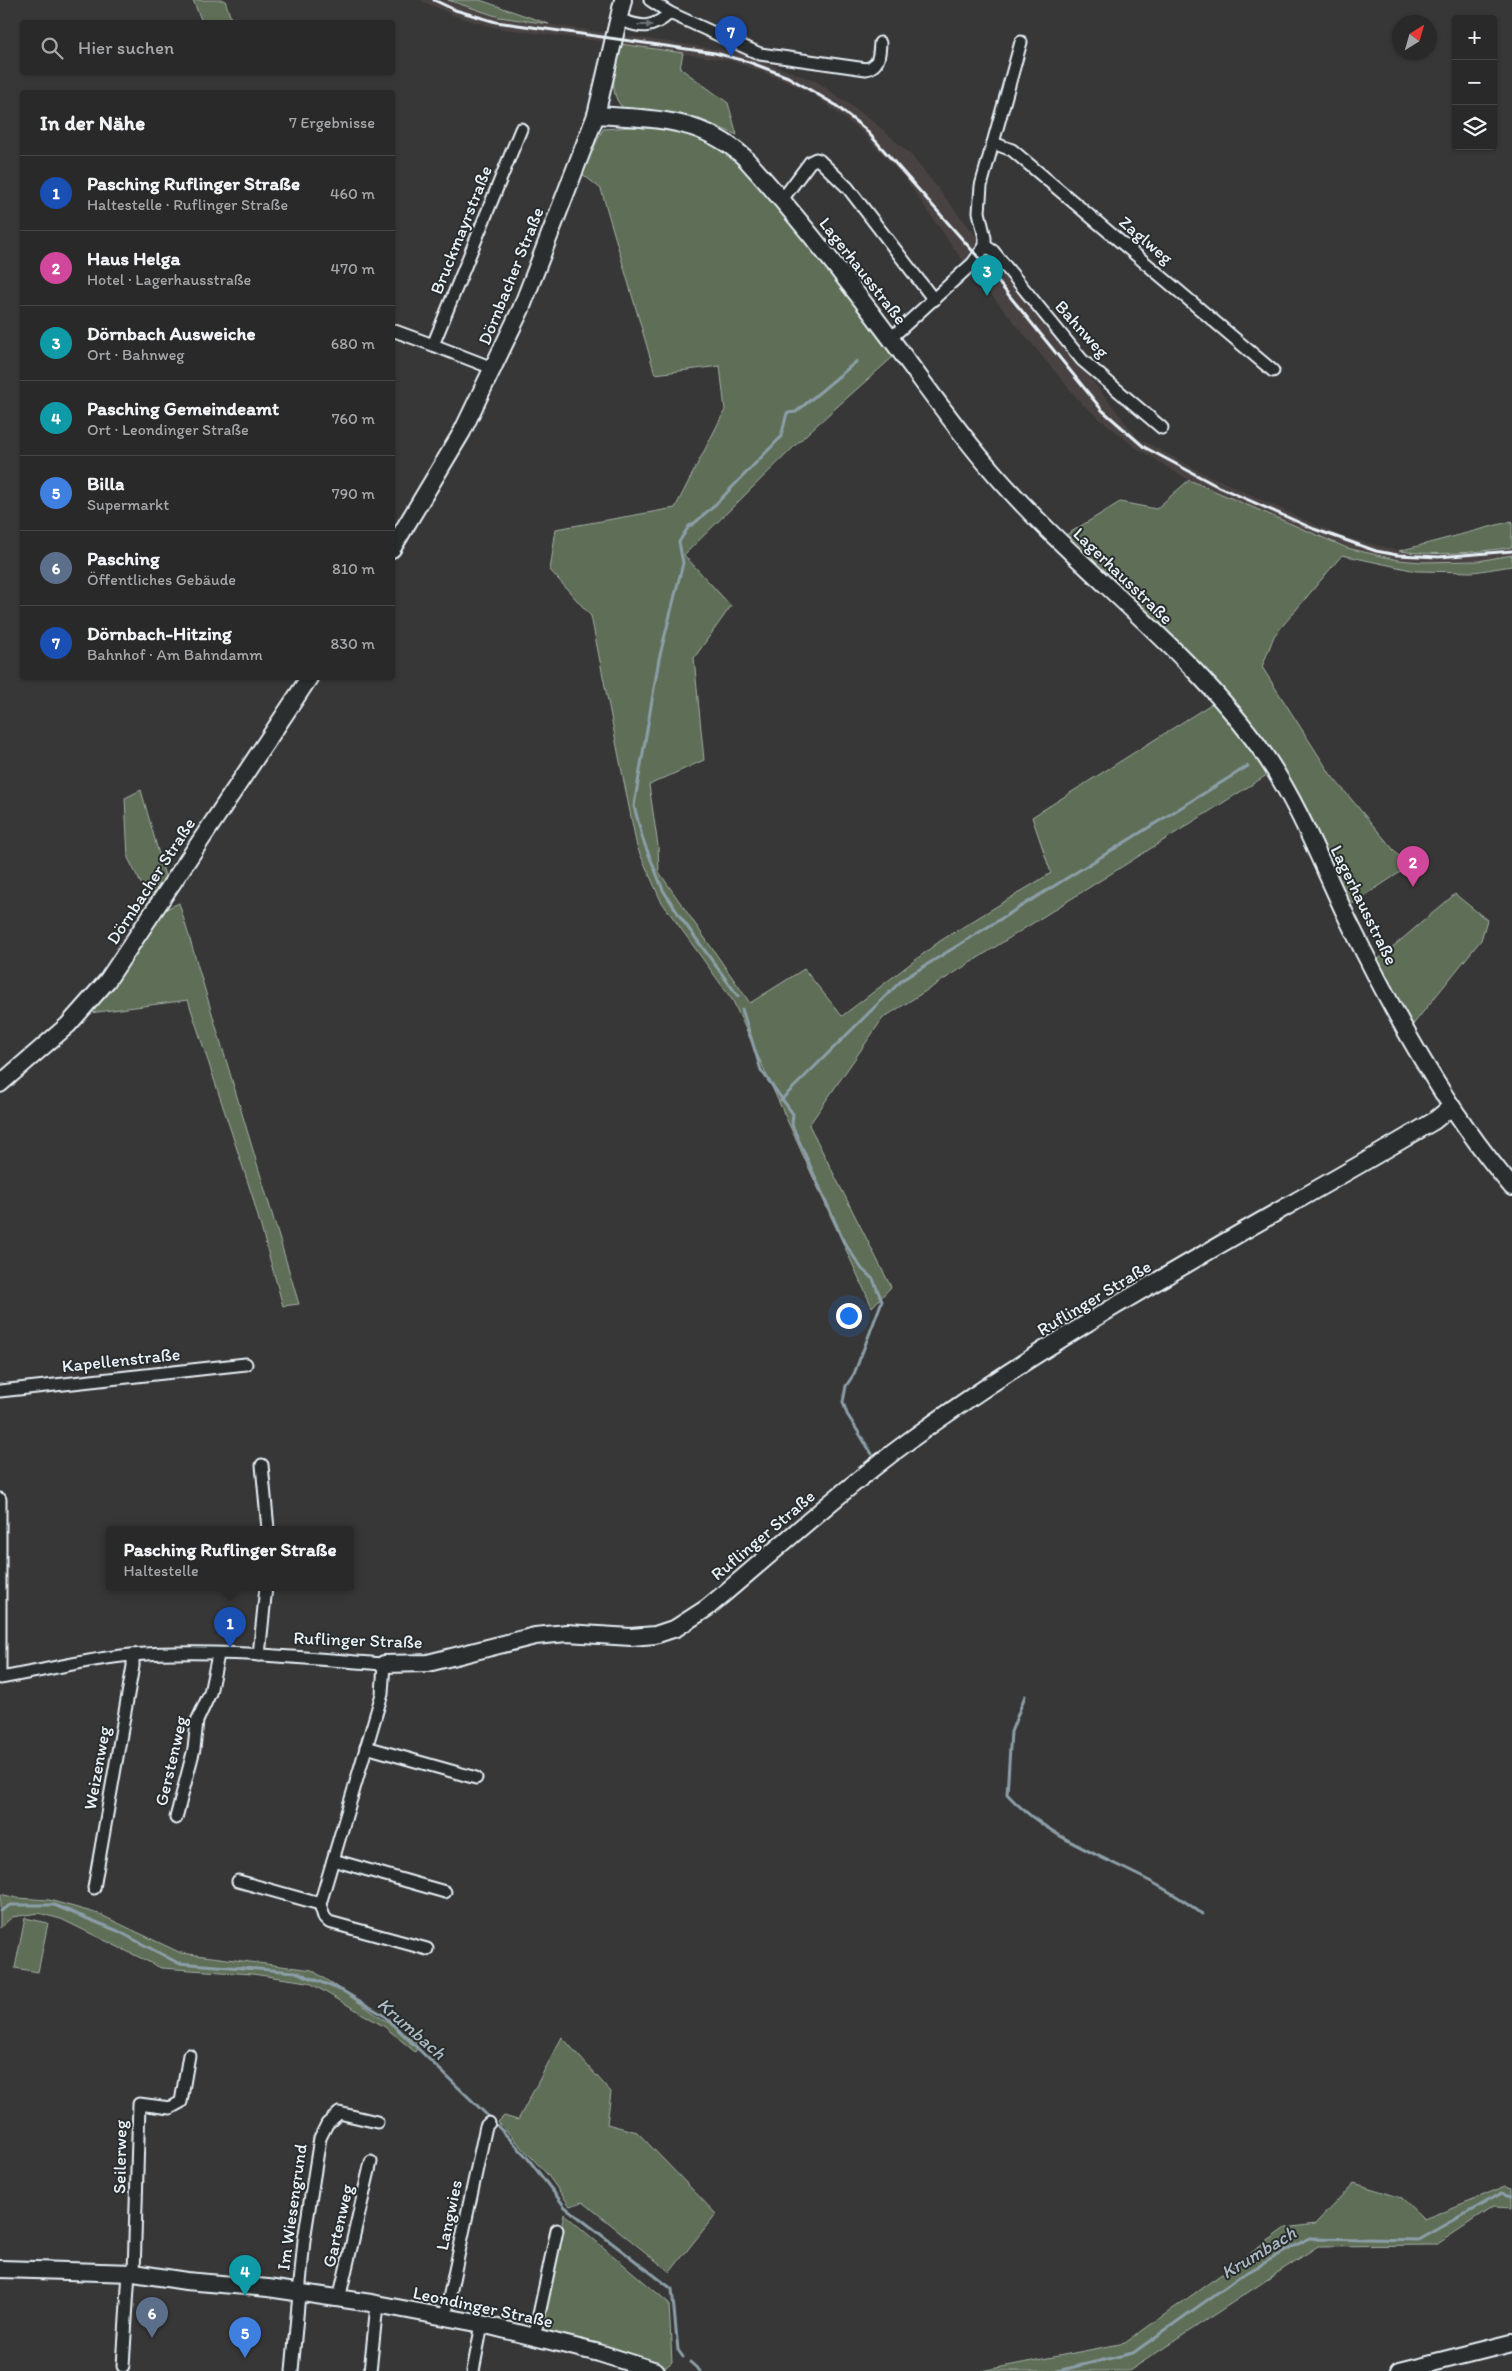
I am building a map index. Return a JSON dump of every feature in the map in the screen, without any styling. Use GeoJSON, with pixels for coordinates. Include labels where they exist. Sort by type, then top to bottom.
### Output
{"type":"FeatureCollection","features":[{"type":"Feature","properties":{"kind":"street","name":"Dörnbacher Straße"},"geometry":{"type":"LineString","coordinates":[[395,544],[444,465],[494,368],[532,283],[596,115],[623,0]]}},
{"type":"Feature","properties":{"kind":"street"},"geometry":{"type":"LineString","coordinates":[[650,0],[670,13],[751,51],[766,55],[866,69],[873,68],[876,64],[880,43]]}},
{"type":"Feature","properties":{"kind":"street"},"geometry":{"type":"LineString","coordinates":[[617,19],[637,25],[651,26],[658,24],[670,13]]}},
{"type":"Feature","properties":{"kind":"street"},"geometry":{"type":"LineString","coordinates":[[891,338],[973,263],[985,246],[978,200],[1021,42]]}},
{"type":"Feature","properties":{"kind":"street","name":"Lagerhausstraße"},"geometry":{"type":"LineString","coordinates":[[596,115],[670,121],[707,131],[724,140],[744,157],[782,201],[891,338],[951,421],[1011,493],[1190,668],[1248,732],[1287,791],[1386,996],[1451,1107],[1512,1188]]}},
{"type":"Feature","properties":{"kind":"street","name":"Bruckmayrstraße"},"geometry":{"type":"LineString","coordinates":[[433,345],[521,129]]}},
{"type":"Feature","properties":{"kind":"street","name":"Zaglweg"},"geometry":{"type":"LineString","coordinates":[[993,143],[1012,150],[1274,371]]}},
{"type":"Feature","properties":{"kind":"street"},"geometry":{"type":"LineString","coordinates":[[782,201],[810,162],[816,159],[819,160],[848,188],[934,300]]}},
{"type":"Feature","properties":{"kind":"street","name":"Bahnweg"},"geometry":{"type":"LineString","coordinates":[[985,246],[993,251],[1082,360],[1162,428]]}},
{"type":"Feature","properties":{"kind":"street"},"geometry":{"type":"LineString","coordinates":[[395,331],[494,368]]}},
{"type":"Feature","properties":{"kind":"street","name":"Dörnbacher Straße"},"geometry":{"type":"LineString","coordinates":[[0,1084],[68,1025],[107,981],[308,680]]}},
{"type":"Feature","properties":{"kind":"street","name":"Ruflinger Straße"},"geometry":{"type":"LineString","coordinates":[[0,1677],[90,1660],[133,1655],[259,1655],[384,1664],[428,1663],[535,1636],[567,1633],[641,1637],[676,1628],[707,1608],[895,1452],[952,1412],[1085,1325],[1408,1137],[1434,1121],[1451,1107]]}},
{"type":"Feature","properties":{"kind":"street","name":"Kapellenstraße"},"geometry":{"type":"LineString","coordinates":[[0,1391],[246,1364]]}},
{"type":"Feature","properties":{"kind":"street"},"geometry":{"type":"LineString","coordinates":[[262,1465],[268,1526]]}},
{"type":"Feature","properties":{"kind":"street"},"geometry":{"type":"LineString","coordinates":[[0,1499],[0,1677]]}},
{"type":"Feature","properties":{"kind":"street"},"geometry":{"type":"LineString","coordinates":[[259,1655],[266,1591]]}},
{"type":"Feature","properties":{"kind":"street","name":"Weizenweg"},"geometry":{"type":"LineString","coordinates":[[94,1888],[134,1666],[133,1655]]}},
{"type":"Feature","properties":{"kind":"street","name":"Gerstenweg"},"geometry":{"type":"LineString","coordinates":[[176,1818],[194,1749],[196,1721],[210,1693],[218,1655]]}},
{"type":"Feature","properties":{"kind":"street"},"geometry":{"type":"LineString","coordinates":[[384,1664],[382,1694],[320,1904],[324,1917],[329,1922],[427,1949]]}},
{"type":"Feature","properties":{"kind":"street"},"geometry":{"type":"LineString","coordinates":[[366,1746],[476,1778]]}},
{"type":"Feature","properties":{"kind":"street"},"geometry":{"type":"LineString","coordinates":[[333,1860],[445,1892]]}},
{"type":"Feature","properties":{"kind":"street"},"geometry":{"type":"LineString","coordinates":[[238,1882],[320,1904]]}},
{"type":"Feature","properties":{"kind":"street","name":"Seilerweg"},"geometry":{"type":"LineString","coordinates":[[132,2273],[139,2104],[170,2108],[181,2102],[190,2055]]}},
{"type":"Feature","properties":{"kind":"street","name":"Im Wiesengrund"},"geometry":{"type":"LineString","coordinates":[[298,2293],[310,2195],[322,2131],[333,2116],[339,2113],[378,2122]]}},
{"type":"Feature","properties":{"kind":"street","name":"Langwies"},"geometry":{"type":"LineString","coordinates":[[445,2316],[486,2126],[489,2122]]}},
{"type":"Feature","properties":{"kind":"street","name":"Gartenweg"},"geometry":{"type":"LineString","coordinates":[[339,2299],[371,2162]]}},
{"type":"Feature","properties":{"kind":"street"},"geometry":{"type":"LineString","coordinates":[[534,2338],[557,2230]]}},
{"type":"Feature","properties":{"kind":"street","name":"Leondinger Straße"},"geometry":{"type":"LineString","coordinates":[[0,2269],[132,2273],[206,2284],[339,2299],[445,2316],[482,2324],[599,2353],[656,2371]]}},
{"type":"Feature","properties":{"kind":"street"},"geometry":{"type":"LineString","coordinates":[[123,2366],[132,2273]]}},
{"type":"Feature","properties":{"kind":"street"},"geometry":{"type":"LineString","coordinates":[[292,2371],[298,2293]]}},
{"type":"Feature","properties":{"kind":"street"},"geometry":{"type":"LineString","coordinates":[[370,2371],[377,2305]]}},
{"type":"Feature","properties":{"kind":"street"},"geometry":{"type":"LineString","coordinates":[[473,2371],[482,2324]]}},
{"type":"Feature","properties":{"kind":"street"},"geometry":{"type":"LineString","coordinates":[[1400,2371],[1512,2344]]}},
{"type":"Feature","properties":{"kind":"shaded area"},"geometry":{"type":"Polygon","coordinates":[[[420,0],[448,0],[499,17],[736,52],[816,81],[875,123],[911,155],[1138,438],[1195,469],[1340,536],[1399,551],[1421,554],[1475,553],[1512,547],[1512,555],[1478,561],[1422,562],[1398,560],[1347,548],[1189,480],[1135,447],[1082,404],[960,257],[904,177],[863,133],[814,95],[786,81],[732,61],[496,28],[455,16],[420,0]]]}},
{"type":"Feature","properties":{"kind":"green space"},"geometry":{"type":"Polygon","coordinates":[[[193,0],[225,0],[231,20],[201,20],[193,0]]]}},
{"type":"Feature","properties":{"kind":"green space"},"geometry":{"type":"Polygon","coordinates":[[[448,0],[480,0],[549,24],[499,17],[448,0]]]}},
{"type":"Feature","properties":{"kind":"green space"},"geometry":{"type":"Polygon","coordinates":[[[620,44],[683,53],[680,68],[728,103],[737,135],[695,117],[623,108],[615,94],[614,86],[620,44]]]}},
{"type":"Feature","properties":{"kind":"green space"},"geometry":{"type":"Polygon","coordinates":[[[632,127],[674,130],[706,136],[752,173],[895,355],[810,431],[684,555],[731,606],[694,658],[704,760],[649,785],[658,846],[659,872],[750,1003],[804,969],[842,1016],[940,941],[1051,873],[1032,817],[1216,701],[1270,773],[883,1018],[809,1125],[891,1287],[872,1307],[733,1001],[661,901],[637,847],[591,616],[550,570],[556,529],[675,508],[725,410],[720,366],[655,374],[601,189],[581,173],[603,129],[632,127]]]}},
{"type":"Feature","properties":{"kind":"green space"},"geometry":{"type":"Polygon","coordinates":[[[1189,480],[1347,548],[1398,560],[1422,562],[1478,561],[1512,555],[1512,566],[1474,572],[1416,571],[1342,555],[1274,636],[1262,667],[1331,775],[1408,867],[1349,906],[1218,689],[1066,535],[1120,502],[1156,509],[1189,480]]]}},
{"type":"Feature","properties":{"kind":"green space"},"geometry":{"type":"Polygon","coordinates":[[[1512,521],[1512,547],[1456,553],[1399,551],[1512,521]]]}},
{"type":"Feature","properties":{"kind":"green space"},"geometry":{"type":"Polygon","coordinates":[[[141,790],[165,876],[151,903],[128,858],[125,798],[141,790]]]}},
{"type":"Feature","properties":{"kind":"green space"},"geometry":{"type":"Polygon","coordinates":[[[1455,894],[1487,920],[1481,940],[1411,1027],[1375,962],[1455,894]]]}},
{"type":"Feature","properties":{"kind":"green space"},"geometry":{"type":"Polygon","coordinates":[[[179,903],[299,1304],[283,1306],[252,1195],[188,1000],[90,1013],[126,967],[162,911],[179,903]]]}},
{"type":"Feature","properties":{"kind":"green space"},"geometry":{"type":"Polygon","coordinates":[[[0,1894],[17,1898],[49,1900],[99,1914],[181,1953],[312,1970],[419,2044],[415,2052],[385,2027],[308,1982],[252,1974],[161,1968],[61,1919],[38,1913],[12,1917],[0,1928],[0,1894]]]}},
{"type":"Feature","properties":{"kind":"green space"},"geometry":{"type":"Polygon","coordinates":[[[25,1918],[48,1923],[38,1972],[15,1968],[25,1918]]]}},
{"type":"Feature","properties":{"kind":"green space"},"geometry":{"type":"Polygon","coordinates":[[[562,2037],[611,2092],[607,2124],[637,2132],[716,2214],[670,2272],[583,2202],[570,2206],[547,2174],[498,2122],[504,2116],[518,2120],[562,2037]]]}},
{"type":"Feature","properties":{"kind":"green space"},"geometry":{"type":"Polygon","coordinates":[[[1354,2183],[1402,2198],[1424,2219],[1506,2186],[1512,2188],[1512,2208],[1493,2207],[1436,2245],[1318,2246],[1129,2371],[981,2371],[1125,2343],[1286,2228],[1315,2224],[1354,2183]]]}},
{"type":"Feature","properties":{"kind":"green space"},"geometry":{"type":"Polygon","coordinates":[[[564,2214],[669,2303],[672,2362],[666,2367],[630,2355],[538,2332],[564,2214]]]}},
{"type":"Feature","properties":{"kind":"waterway"},"geometry":{"type":"LineString","coordinates":[[738,996],[663,890],[643,840],[634,806],[659,659],[683,563],[679,542],[689,526],[711,509],[781,437],[787,413],[796,412],[857,361]]}},
{"type":"Feature","properties":{"kind":"waterway"},"geometry":{"type":"LineString","coordinates":[[781,1100],[902,980],[1248,766]]}},
{"type":"Feature","properties":{"kind":"waterway"},"geometry":{"type":"LineString","coordinates":[[742,1009],[761,1070],[793,1114],[792,1125],[844,1242],[862,1269],[873,1279],[882,1301],[854,1374],[846,1386],[843,1402],[847,1414],[872,1454]]}},
{"type":"Feature","properties":{"kind":"waterway"},"geometry":{"type":"LineString","coordinates":[[1025,1696],[1011,1732],[1007,1794],[1028,1814],[1051,1830],[1076,1845],[1154,1883],[1179,1897],[1202,1914]]}},
{"type":"Feature","properties":{"kind":"waterway","name":"Krumbach"},"geometry":{"type":"LineString","coordinates":[[0,1911],[10,1905],[54,1905],[118,1931],[178,1963],[296,1972],[343,1991],[383,2015],[488,2116],[526,2156],[565,2207],[672,2289],[678,2350],[683,2357]]}},
{"type":"Feature","properties":{"kind":"waterway","name":"Krumbach"},"geometry":{"type":"LineString","coordinates":[[1057,2371],[1133,2353],[1241,2276],[1309,2238],[1419,2240],[1502,2193],[1512,2196]]}},
{"type":"Feature","properties":{"kind":"waterway","name":"Krumbach"},"geometry":{"type":"LineString","coordinates":[[690,2362],[700,2371]]}},
{"type":"Feature","properties":{"kind":"railway"},"geometry":{"type":"LineString","coordinates":[[434,0],[455,10],[496,22],[715,53],[749,62],[788,77],[834,104],[865,129],[978,257],[1102,410],[1144,447],[1217,486],[1314,529],[1376,551],[1397,555],[1439,557],[1512,551]]}},
{"type":"Feature","properties":{"kind":"place","name":"Dörnbach-Hitzing"},"geometry":{"type":"Point","coordinates":[731,57]}},
{"type":"Feature","properties":{"kind":"place","name":"Dörnbach Ausweiche"},"geometry":{"type":"Point","coordinates":[987,296]}},
{"type":"Feature","properties":{"kind":"place","name":"Haus Helga"},"geometry":{"type":"Point","coordinates":[1413,887]}},
{"type":"Feature","properties":{"kind":"place","name":"Pasching Ruflinger Straße"},"geometry":{"type":"Point","coordinates":[230,1648]}},
{"type":"Feature","properties":{"kind":"place","name":"Pasching Gemeindeamt"},"geometry":{"type":"Point","coordinates":[245,2296]}},
{"type":"Feature","properties":{"kind":"place","name":"Pasching"},"geometry":{"type":"Point","coordinates":[152,2338]}},
{"type":"Feature","properties":{"kind":"place","name":"Billa"},"geometry":{"type":"Point","coordinates":[245,2358]}}]}
